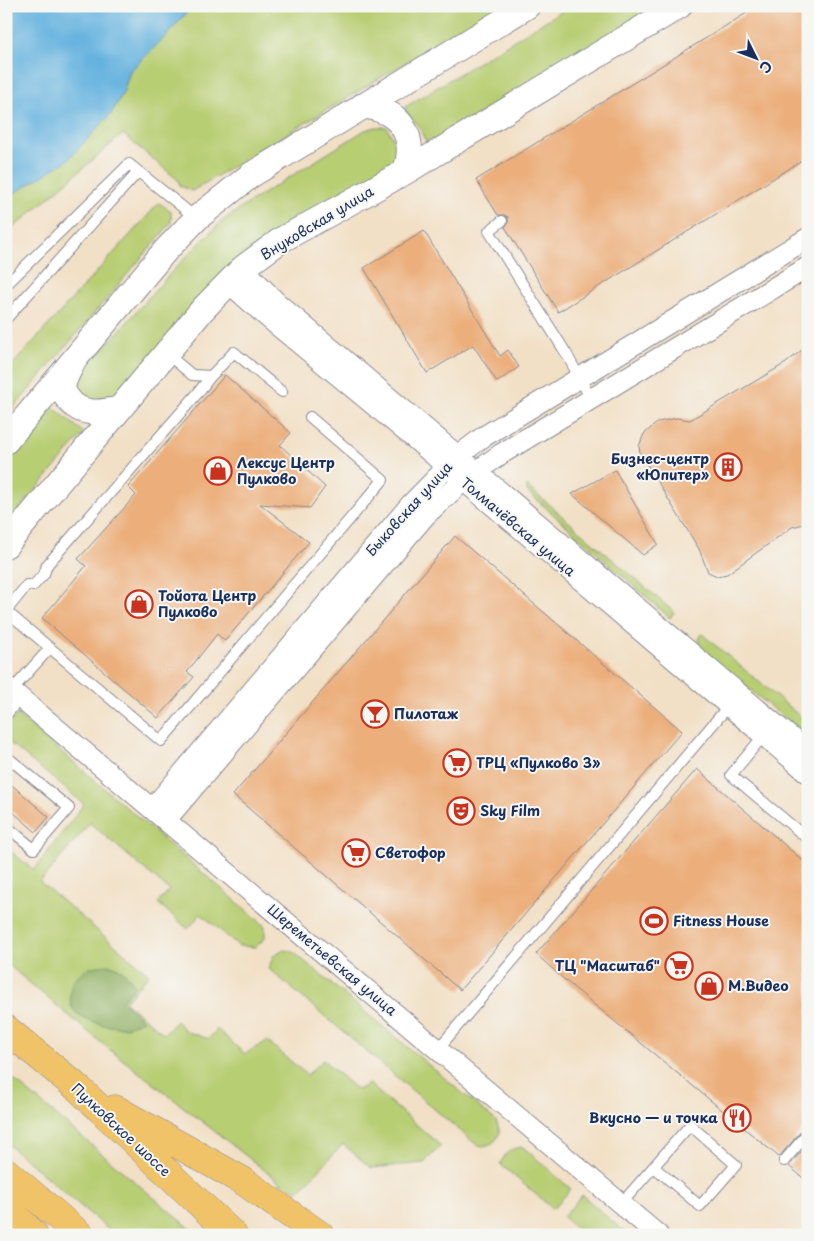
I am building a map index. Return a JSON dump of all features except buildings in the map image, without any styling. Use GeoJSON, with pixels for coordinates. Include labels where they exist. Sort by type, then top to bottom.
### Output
{"type":"FeatureCollection","features":[{"type":"Feature","properties":{"kind":"main road","name":"Пулковское шоссе"},"geometry":{"type":"LineString","coordinates":[[6,1030],[79,1090],[233,1235]]}},
{"type":"Feature","properties":{"kind":"main road"},"geometry":{"type":"LineString","coordinates":[[79,1090],[243,1181],[320,1235]]}},
{"type":"Feature","properties":{"kind":"main road"},"geometry":{"type":"LineString","coordinates":[[6,1172],[80,1235]]}},
{"type":"Feature","properties":{"kind":"main road"},"geometry":{"type":"LineString","coordinates":[[6,1208],[34,1235]]}},
{"type":"Feature","properties":{"kind":"street"},"geometry":{"type":"LineString","coordinates":[[6,441],[166,251],[197,218],[251,175],[527,6]]}},
{"type":"Feature","properties":{"kind":"street","name":"Внуковская улица"},"geometry":{"type":"LineString","coordinates":[[6,544],[166,353],[236,275],[282,240],[405,172],[679,6]]}},
{"type":"Feature","properties":{"kind":"street"},"geometry":{"type":"LineString","coordinates":[[362,106],[376,107],[389,113],[403,127],[410,145],[410,159],[405,172]]}},
{"type":"Feature","properties":{"kind":"street","name":"Быковская улица"},"geometry":{"type":"LineString","coordinates":[[159,815],[411,504],[452,461],[482,437],[808,238]]}},
{"type":"Feature","properties":{"kind":"street","name":"Быковская улица"},"geometry":{"type":"LineString","coordinates":[[159,815],[425,516],[470,476],[502,454],[808,267]]}},
{"type":"Feature","properties":{"kind":"street","name":"Толмачёвская улица"},"geometry":{"type":"LineString","coordinates":[[236,275],[274,322],[452,461],[734,700],[808,752]]}},
{"type":"Feature","properties":{"kind":"street"},"geometry":{"type":"LineString","coordinates":[[72,364],[63,387],[65,395],[72,404],[82,411],[94,413],[119,409]]}},
{"type":"Feature","properties":{"kind":"street","name":"Шереметьевская улица"},"geometry":{"type":"LineString","coordinates":[[13,691],[658,1235]]}},
{"type":"Feature","properties":{"kind":"street","name":"Толмачёвская улица"},"geometry":{"type":"LineString","coordinates":[[734,700],[764,735],[808,772]]}},
{"type":"Feature","properties":{"kind":"lane"},"geometry":{"type":"LineString","coordinates":[[6,285],[129,164],[197,218]]}},
{"type":"Feature","properties":{"kind":"lane"},"geometry":{"type":"LineString","coordinates":[[6,319],[138,172]]}},
{"type":"Feature","properties":{"kind":"lane"},"geometry":{"type":"LineString","coordinates":[[502,221],[489,231],[566,353],[591,399]]}},
{"type":"Feature","properties":{"kind":"lane"},"geometry":{"type":"LineString","coordinates":[[282,392],[234,352],[47,565],[44,574],[33,586],[27,586],[6,611],[161,741],[383,480],[310,417]]}},
{"type":"Feature","properties":{"kind":"lane"},"geometry":{"type":"LineString","coordinates":[[166,353],[192,375],[211,376]]}},
{"type":"Feature","properties":{"kind":"lane"},"geometry":{"type":"LineString","coordinates":[[6,715],[13,691],[50,648]]}},
{"type":"Feature","properties":{"kind":"lane"},"geometry":{"type":"LineString","coordinates":[[438,1049],[734,700]]}},
{"type":"Feature","properties":{"kind":"lane"},"geometry":{"type":"LineString","coordinates":[[764,735],[731,775],[808,839]]}},
{"type":"Feature","properties":{"kind":"lane"},"geometry":{"type":"LineString","coordinates":[[6,756],[69,808],[34,850],[6,826]]}},
{"type":"Feature","properties":{"kind":"lane"},"geometry":{"type":"LineString","coordinates":[[621,1204],[690,1125],[736,1165],[700,1206],[654,1167]]}},
{"type":"Feature","properties":{"kind":"lane"},"geometry":{"type":"LineString","coordinates":[[784,1161],[808,1133]]}},
{"type":"Feature","properties":{"kind":"green space"},"geometry":{"type":"Polygon","coordinates":[[[192,6],[500,6],[192,191],[180,186],[178,180],[123,134],[6,234],[6,201],[10,196],[39,178],[123,93],[130,71],[170,32],[192,6]]]}},
{"type":"Feature","properties":{"kind":"green space"},"geometry":{"type":"Polygon","coordinates":[[[570,6],[656,6],[429,145],[405,107],[570,6]]]}},
{"type":"Feature","properties":{"kind":"green space"},"geometry":{"type":"Polygon","coordinates":[[[387,127],[397,146],[395,161],[238,258],[113,402],[100,406],[80,395],[79,387],[88,366],[177,266],[222,221],[365,130],[387,127]]]}},
{"type":"Feature","properties":{"kind":"green space"},"geometry":{"type":"Polygon","coordinates":[[[159,203],[171,211],[171,223],[6,417],[6,372],[159,203]]]}},
{"type":"Feature","properties":{"kind":"green space"},"geometry":{"type":"Polygon","coordinates":[[[53,407],[84,433],[6,525],[6,462],[53,407]]]}},
{"type":"Feature","properties":{"kind":"green space"},"geometry":{"type":"Polygon","coordinates":[[[527,486],[674,612],[670,618],[527,491],[527,486]]]}},
{"type":"Feature","properties":{"kind":"green space"},"geometry":{"type":"Polygon","coordinates":[[[702,634],[808,723],[808,738],[700,648],[699,639],[702,634]]]}},
{"type":"Feature","properties":{"kind":"green space"},"geometry":{"type":"Polygon","coordinates":[[[17,714],[265,926],[265,938],[256,947],[239,946],[201,914],[188,929],[158,903],[169,890],[90,823],[40,882],[149,974],[125,1002],[164,1034],[176,1021],[187,1032],[209,1039],[217,1029],[245,1054],[267,1041],[307,1075],[323,1060],[357,1090],[369,1084],[441,1146],[424,1163],[371,1168],[343,1144],[300,1190],[286,1187],[104,1045],[6,963],[6,848],[34,870],[84,804],[6,740],[6,727],[17,714]]]}},
{"type":"Feature","properties":{"kind":"green space"},"geometry":{"type":"Polygon","coordinates":[[[282,950],[292,951],[496,1121],[500,1132],[497,1139],[489,1144],[478,1146],[269,969],[273,956],[282,950]]]}},
{"type":"Feature","properties":{"kind":"green space"},"geometry":{"type":"Polygon","coordinates":[[[111,965],[125,973],[135,986],[122,1001],[143,1020],[124,1027],[104,1025],[83,1017],[71,1006],[72,981],[89,968],[111,965]]]}},
{"type":"Feature","properties":{"kind":"green space"},"geometry":{"type":"Polygon","coordinates":[[[6,1073],[198,1235],[115,1235],[6,1143],[6,1073]]]}},
{"type":"Feature","properties":{"kind":"green space"},"geometry":{"type":"Polygon","coordinates":[[[523,1147],[571,1189],[553,1209],[500,1164],[508,1152],[523,1147]]]}},
{"type":"Feature","properties":{"kind":"green space"},"geometry":{"type":"Polygon","coordinates":[[[582,1195],[628,1235],[584,1235],[563,1217],[582,1195]]]}},
{"type":"Feature","properties":{"kind":"water"},"geometry":{"type":"Polygon","coordinates":[[[6,6],[192,6],[170,32],[130,71],[123,93],[111,114],[68,160],[10,196],[6,201],[6,6]]]}},
{"type":"Feature","properties":{"kind":"place","name":"Бизнес-центр «Юпитер»"},"geometry":{"type":"Point","coordinates":[728,467]}},
{"type":"Feature","properties":{"kind":"place","name":"Лексус Центр Пулково"},"geometry":{"type":"Point","coordinates":[218,471]}},
{"type":"Feature","properties":{"kind":"place","name":"Тойота Центр Пулково"},"geometry":{"type":"Point","coordinates":[139,604]}},
{"type":"Feature","properties":{"kind":"place","name":"Пилотаж"},"geometry":{"type":"Point","coordinates":[375,714]}},
{"type":"Feature","properties":{"kind":"place","name":"ТРЦ «Пулково 3»"},"geometry":{"type":"Point","coordinates":[457,763]}},
{"type":"Feature","properties":{"kind":"place","name":"Sky Film"},"geometry":{"type":"Point","coordinates":[461,811]}},
{"type":"Feature","properties":{"kind":"place","name":"Светофор"},"geometry":{"type":"Point","coordinates":[356,853]}},
{"type":"Feature","properties":{"kind":"place","name":"Fitness House"},"geometry":{"type":"Point","coordinates":[654,921]}},
{"type":"Feature","properties":{"kind":"place","name":"ТЦ \"Масштаб\""},"geometry":{"type":"Point","coordinates":[679,966]}},
{"type":"Feature","properties":{"kind":"place","name":"М.Видео"},"geometry":{"type":"Point","coordinates":[709,986]}},
{"type":"Feature","properties":{"kind":"place","name":"Вкусно — и точка"},"geometry":{"type":"Point","coordinates":[737,1118]}}]}
